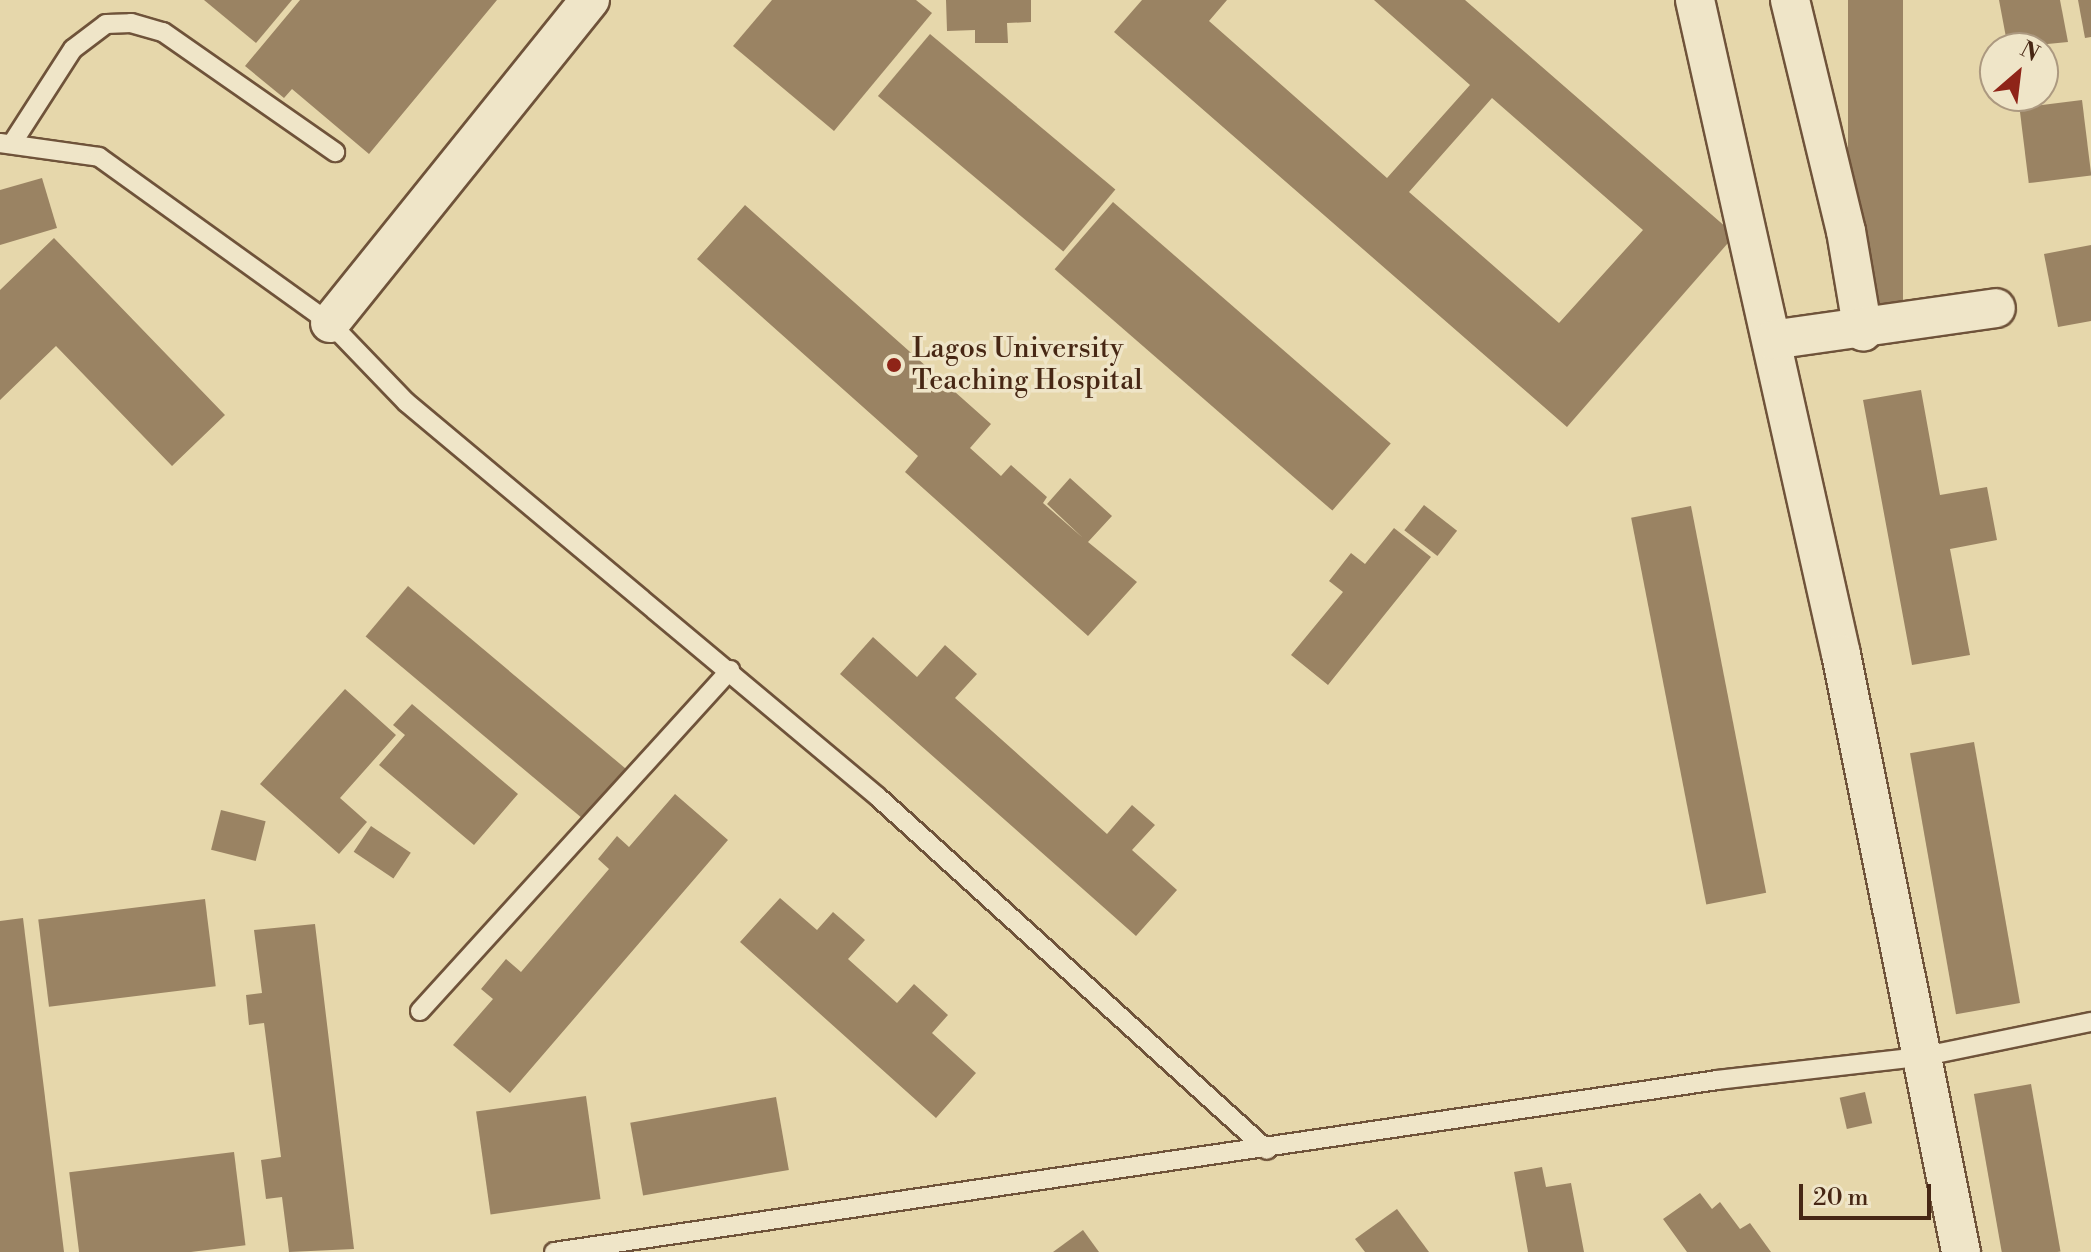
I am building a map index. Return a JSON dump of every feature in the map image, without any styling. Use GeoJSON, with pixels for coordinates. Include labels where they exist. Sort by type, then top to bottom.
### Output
{"type":"FeatureCollection","features":[{"type":"Feature","properties":{"kind":"street"},"geometry":{"type":"LineString","coordinates":[[330,323],[590,0]]}},
{"type":"Feature","properties":{"kind":"street"},"geometry":{"type":"LineString","coordinates":[[1695,0],[1772,340],[1961,1252]]}},
{"type":"Feature","properties":{"kind":"street"},"geometry":{"type":"LineString","coordinates":[[1790,0],[1863,332]]}},
{"type":"Feature","properties":{"kind":"street"},"geometry":{"type":"LineString","coordinates":[[1772,340],[1863,332],[1996,308]]}},
{"type":"Feature","properties":{"kind":"lane"},"geometry":{"type":"LineString","coordinates":[[335,152],[163,32],[131,23],[106,24],[73,49],[6,143],[99,157],[330,323],[494,479],[730,670],[1267,1150]]}},
{"type":"Feature","properties":{"kind":"lane"},"geometry":{"type":"LineString","coordinates":[[420,1011],[730,670]]}},
{"type":"Feature","properties":{"kind":"lane"},"geometry":{"type":"LineString","coordinates":[[554,1252],[590,1250],[1267,1150],[1717,1080],[1920,1057],[2091,1022]]}},
{"type":"Feature","properties":{"kind":"building"},"geometry":{"type":"Polygon","coordinates":[[[204,0],[292,0],[256,43],[204,0]]]}},
{"type":"Feature","properties":{"kind":"building"},"geometry":{"type":"Polygon","coordinates":[[[300,0],[497,0],[369,154],[292,89],[284,98],[245,66],[300,0]]]}},
{"type":"Feature","properties":{"kind":"building"},"geometry":{"type":"Polygon","coordinates":[[[772,0],[916,0],[932,13],[834,131],[733,46],[772,0]]]}},
{"type":"Feature","properties":{"kind":"building"},"geometry":{"type":"Polygon","coordinates":[[[946,0],[1031,0],[1031,22],[1007,23],[1008,43],[975,43],[975,30],[947,31],[946,0]]]}},
{"type":"Feature","properties":{"kind":"building"},"geometry":{"type":"Polygon","coordinates":[[[1142,0],[1227,0],[1209,21],[1387,178],[1470,85],[1374,0],[1465,0],[1735,235],[1567,427],[1114,32],[1142,0]],[[1492,98],[1409,192],[1559,323],[1643,230],[1492,98]]]}},
{"type":"Feature","properties":{"kind":"building"},"geometry":{"type":"Polygon","coordinates":[[[1848,0],[1903,0],[1903,319],[1848,319],[1848,0]]]}},
{"type":"Feature","properties":{"kind":"building"},"geometry":{"type":"Polygon","coordinates":[[[1999,0],[2060,0],[2068,42],[2059,43],[2059,32],[2005,32],[1999,0]]]}},
{"type":"Feature","properties":{"kind":"building"},"geometry":{"type":"Polygon","coordinates":[[[2078,0],[2091,0],[2091,37],[2085,38],[2078,0]]]}},
{"type":"Feature","properties":{"kind":"building"},"geometry":{"type":"Polygon","coordinates":[[[930,34],[1115,190],[1063,252],[878,96],[930,34]]]}},
{"type":"Feature","properties":{"kind":"building"},"geometry":{"type":"Polygon","coordinates":[[[2082,100],[2091,175],[2029,183],[2020,112],[2059,112],[2059,103],[2082,100]]]}},
{"type":"Feature","properties":{"kind":"building"},"geometry":{"type":"Polygon","coordinates":[[[42,178],[57,228],[0,245],[0,190],[42,178]]]}},
{"type":"Feature","properties":{"kind":"building"},"geometry":{"type":"Polygon","coordinates":[[[1113,202],[1391,443],[1332,511],[1055,269],[1113,202]]]}},
{"type":"Feature","properties":{"kind":"building"},"geometry":{"type":"Polygon","coordinates":[[[745,205],[991,424],[970,448],[1001,476],[1011,465],[1047,497],[1043,503],[1083,538],[1047,504],[1070,478],[1112,516],[1088,542],[1137,582],[1088,636],[905,472],[918,456],[697,259],[745,205]]]}},
{"type":"Feature","properties":{"kind":"building"},"geometry":{"type":"Polygon","coordinates":[[[54,238],[225,415],[172,466],[56,346],[0,400],[0,290],[54,238]]]}},
{"type":"Feature","properties":{"kind":"building"},"geometry":{"type":"Polygon","coordinates":[[[2091,245],[2091,321],[2058,327],[2044,254],[2091,245]]]}},
{"type":"Feature","properties":{"kind":"building"},"geometry":{"type":"Polygon","coordinates":[[[1921,390],[1940,495],[1987,487],[1997,540],[1950,549],[1970,655],[1912,665],[1863,400],[1921,390]]]}},
{"type":"Feature","properties":{"kind":"building"},"geometry":{"type":"Polygon","coordinates":[[[1424,505],[1457,531],[1437,556],[1404,530],[1424,505]]]}},
{"type":"Feature","properties":{"kind":"building"},"geometry":{"type":"Polygon","coordinates":[[[1691,506],[1766,893],[1706,904],[1631,518],[1691,506]]]}},
{"type":"Feature","properties":{"kind":"building"},"geometry":{"type":"Polygon","coordinates":[[[1394,528],[1431,557],[1328,685],[1291,655],[1343,592],[1329,581],[1351,553],[1365,564],[1394,528]]]}},
{"type":"Feature","properties":{"kind":"building"},"geometry":{"type":"Polygon","coordinates":[[[408,586],[629,772],[587,822],[366,637],[408,586]]]}},
{"type":"Feature","properties":{"kind":"building"},"geometry":{"type":"Polygon","coordinates":[[[873,637],[917,677],[945,645],[977,674],[955,698],[1107,834],[1132,805],[1155,825],[1132,850],[1177,890],[1136,936],[840,674],[873,637]]]}},
{"type":"Feature","properties":{"kind":"building"},"geometry":{"type":"Polygon","coordinates":[[[345,689],[396,735],[340,798],[367,822],[339,854],[260,784],[345,689]]]}},
{"type":"Feature","properties":{"kind":"building"},"geometry":{"type":"Polygon","coordinates":[[[412,704],[518,794],[474,845],[379,765],[405,735],[393,725],[412,704]]]}},
{"type":"Feature","properties":{"kind":"building"},"geometry":{"type":"Polygon","coordinates":[[[1974,742],[2020,1003],[1956,1014],[1910,753],[1974,742]]]}},
{"type":"Feature","properties":{"kind":"building"},"geometry":{"type":"Polygon","coordinates":[[[675,794],[728,840],[510,1093],[453,1045],[493,999],[481,989],[506,959],[521,972],[609,869],[598,859],[617,836],[629,847],[675,794]]]}},
{"type":"Feature","properties":{"kind":"building"},"geometry":{"type":"Polygon","coordinates":[[[221,810],[266,821],[256,861],[211,850],[221,810]]]}},
{"type":"Feature","properties":{"kind":"building"},"geometry":{"type":"Polygon","coordinates":[[[371,826],[411,853],[393,879],[354,852],[371,826]]]}},
{"type":"Feature","properties":{"kind":"building"},"geometry":{"type":"Polygon","coordinates":[[[780,898],[817,930],[833,912],[865,940],[848,959],[897,1003],[914,984],[948,1015],[932,1033],[976,1073],[936,1118],[740,942],[780,898]]]}},
{"type":"Feature","properties":{"kind":"building"},"geometry":{"type":"Polygon","coordinates":[[[205,899],[216,986],[49,1007],[38,919],[205,899]]]}},
{"type":"Feature","properties":{"kind":"building"},"geometry":{"type":"Polygon","coordinates":[[[23,918],[64,1252],[0,1252],[0,921],[23,918]]]}},
{"type":"Feature","properties":{"kind":"building"},"geometry":{"type":"Polygon","coordinates":[[[315,924],[354,1249],[289,1252],[282,1197],[266,1199],[261,1160],[281,1157],[264,1023],[249,1025],[246,995],[262,993],[254,930],[315,924]]]}},
{"type":"Feature","properties":{"kind":"building"},"geometry":{"type":"Polygon","coordinates":[[[2031,1084],[2061,1251],[2002,1252],[1974,1094],[2031,1084]]]}},
{"type":"Feature","properties":{"kind":"building"},"geometry":{"type":"Polygon","coordinates":[[[1865,1092],[1872,1123],[1847,1129],[1840,1098],[1865,1092]]]}},
{"type":"Feature","properties":{"kind":"building"},"geometry":{"type":"Polygon","coordinates":[[[586,1096],[600,1199],[491,1214],[476,1111],[586,1096]]]}},
{"type":"Feature","properties":{"kind":"building"},"geometry":{"type":"Polygon","coordinates":[[[776,1097],[789,1170],[643,1196],[630,1123],[776,1097]]]}},
{"type":"Feature","properties":{"kind":"building"},"geometry":{"type":"Polygon","coordinates":[[[234,1152],[245,1245],[191,1252],[79,1252],[69,1172],[234,1152]]]}},
{"type":"Feature","properties":{"kind":"building"},"geometry":{"type":"Polygon","coordinates":[[[1542,1167],[1546,1187],[1571,1183],[1584,1252],[1528,1252],[1514,1172],[1542,1167]]]}},
{"type":"Feature","properties":{"kind":"building"},"geometry":{"type":"Polygon","coordinates":[[[1700,1193],[1712,1209],[1720,1202],[1740,1229],[1750,1223],[1771,1252],[1687,1252],[1663,1219],[1700,1193]]]}},
{"type":"Feature","properties":{"kind":"building"},"geometry":{"type":"Polygon","coordinates":[[[1397,1209],[1429,1252],[1365,1252],[1355,1239],[1397,1209]]]}},
{"type":"Feature","properties":{"kind":"building"},"geometry":{"type":"Polygon","coordinates":[[[1083,1230],[1099,1252],[1053,1252],[1083,1230]]]}},
{"type":"Feature","properties":{"kind":"place","name":"Lagos University Teaching Hospital"},"geometry":{"type":"Point","coordinates":[894,365]}}]}
